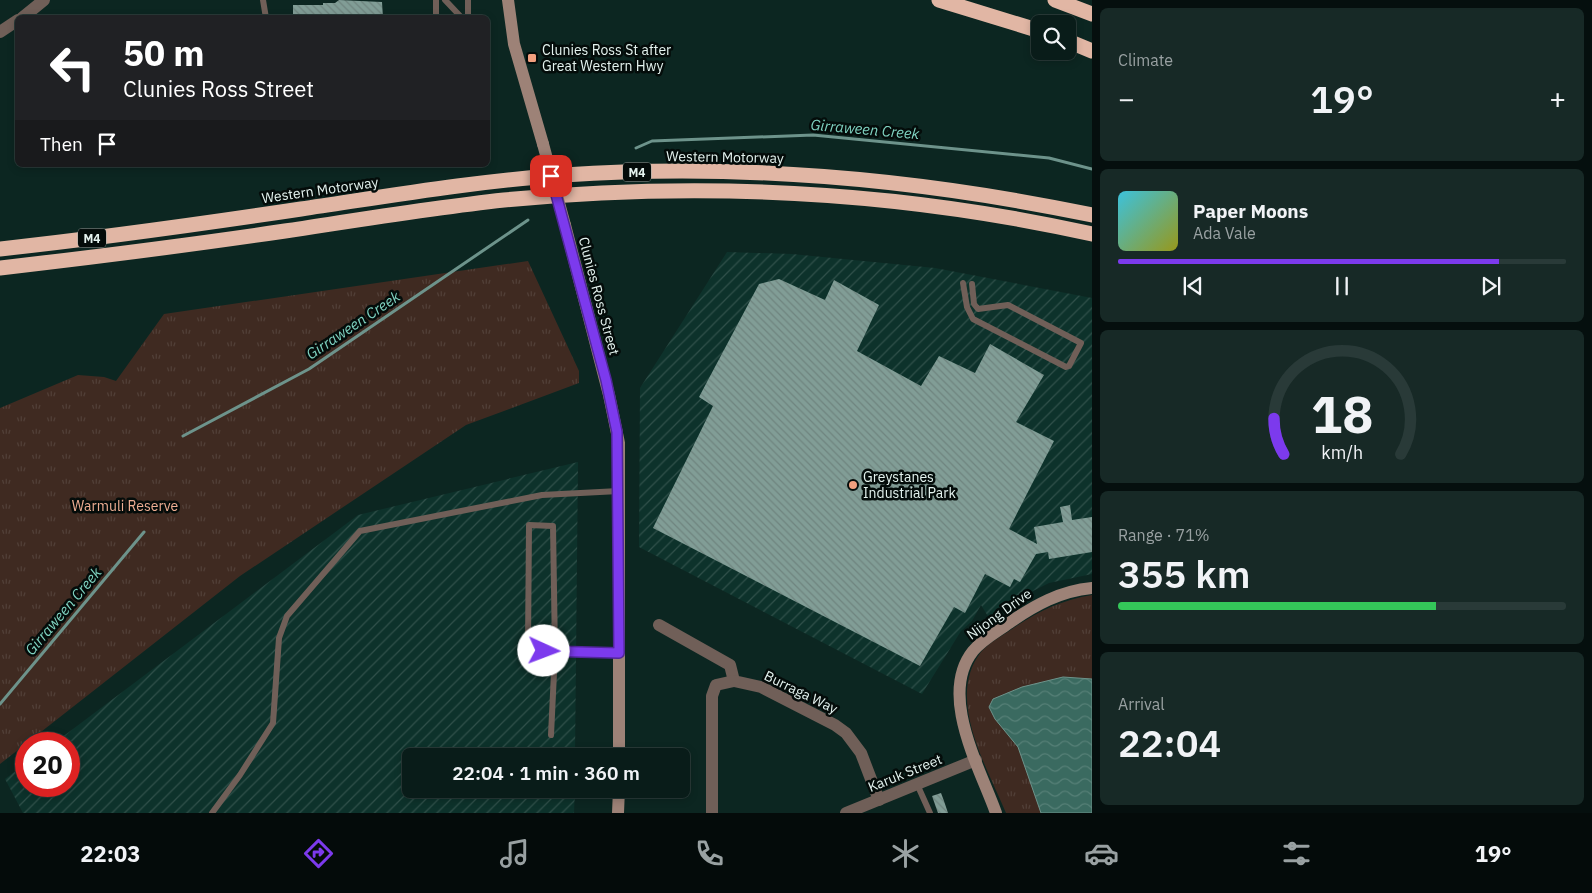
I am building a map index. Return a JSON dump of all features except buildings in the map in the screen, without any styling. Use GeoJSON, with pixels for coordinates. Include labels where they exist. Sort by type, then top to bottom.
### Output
{"type":"FeatureCollection","features":[{"type":"Feature","properties":{"kind":"highway"},"geometry":{"type":"LineString","coordinates":[[939,0],[1031,28]]}},
{"type":"Feature","properties":{"kind":"highway"},"geometry":{"type":"LineString","coordinates":[[1055,0],[1092,14]]}},
{"type":"Feature","properties":{"kind":"highway"},"geometry":{"type":"LineString","coordinates":[[1076,44],[1092,50]]}},
{"type":"Feature","properties":{"kind":"highway","name":"Western Motorway"},"geometry":{"type":"LineString","coordinates":[[0,249],[156,230],[467,185],[565,175],[619,173],[764,173],[850,179],[971,192],[1092,215]]}},
{"type":"Feature","properties":{"kind":"highway","name":"M4"},"geometry":{"type":"LineString","coordinates":[[0,268],[169,247],[464,205],[548,197],[650,191],[727,190],[848,197],[971,211],[1092,234]]}},
{"type":"Feature","properties":{"kind":"street"},"geometry":{"type":"LineString","coordinates":[[26,15],[41,4],[53,0]]}},
{"type":"Feature","properties":{"kind":"street","name":"Clunies Ross Street"},"geometry":{"type":"LineString","coordinates":[[509,3],[514,44],[565,225],[615,422],[618,443],[619,491],[619,748]]}},
{"type":"Feature","properties":{"kind":"street"},"geometry":{"type":"LineString","coordinates":[[0,32],[15,22]]}},
{"type":"Feature","properties":{"kind":"street","name":"Nijong Drive"},"geometry":{"type":"LineString","coordinates":[[996,813],[962,718],[959,690],[965,664],[972,652],[981,643],[1046,600],[1092,588]]}},
{"type":"Feature","properties":{"kind":"street"},"geometry":{"type":"LineString","coordinates":[[659,625],[730,665],[734,681],[716,685],[712,696],[712,813]]}},
{"type":"Feature","properties":{"kind":"street","name":"Burraga Way"},"geometry":{"type":"LineString","coordinates":[[734,681],[761,687],[835,725],[846,733],[861,753],[879,800]]}},
{"type":"Feature","properties":{"kind":"street","name":"Karuk Street"},"geometry":{"type":"LineString","coordinates":[[846,813],[976,760]]}},
{"type":"Feature","properties":{"kind":"street"},"geometry":{"type":"LineString","coordinates":[[618,798],[618,813]]}},
{"type":"Feature","properties":{"kind":"lane"},"geometry":{"type":"LineString","coordinates":[[263,0],[266,15]]}},
{"type":"Feature","properties":{"kind":"lane"},"geometry":{"type":"LineString","coordinates":[[436,0],[436,15]]}},
{"type":"Feature","properties":{"kind":"lane"},"geometry":{"type":"LineString","coordinates":[[445,0],[459,15]]}},
{"type":"Feature","properties":{"kind":"lane"},"geometry":{"type":"LineString","coordinates":[[468,0],[468,15]]}},
{"type":"Feature","properties":{"kind":"lane"},"geometry":{"type":"LineString","coordinates":[[963,283],[967,307],[973,319],[1066,367],[1069,366],[1081,343],[1008,305],[978,309],[974,304],[972,284]]}},
{"type":"Feature","properties":{"kind":"lane"},"geometry":{"type":"LineString","coordinates":[[212,813],[240,776],[274,723],[279,638],[287,616],[360,531],[542,495],[619,491]]}},
{"type":"Feature","properties":{"kind":"lane"},"geometry":{"type":"LineString","coordinates":[[551,735],[556,652],[553,526],[529,525],[528,646],[533,650],[556,652],[619,653]]}},
{"type":"Feature","properties":{"kind":"lane"},"geometry":{"type":"LineString","coordinates":[[917,784],[930,813]]}},
{"type":"Feature","properties":{"kind":"shaded area"},"geometry":{"type":"Polygon","coordinates":[[[727,252],[792,254],[935,268],[1092,298],[1092,574],[1049,583],[1019,598],[989,618],[981,605],[972,621],[961,631],[922,694],[639,547],[640,388],[727,252]]]}},
{"type":"Feature","properties":{"kind":"shaded area"},"geometry":{"type":"Polygon","coordinates":[[[578,462],[575,748],[402,748],[402,798],[575,798],[574,813],[23,813],[5,779],[15,771],[15,797],[80,797],[80,732],[69,732],[358,515],[578,462]]]}},
{"type":"Feature","properties":{"kind":"green space","name":"Warmuli Reserve"},"geometry":{"type":"Polygon","coordinates":[[[528,261],[579,371],[579,383],[466,425],[240,576],[41,732],[15,732],[15,752],[0,764],[0,408],[78,375],[104,377],[116,381],[164,314],[528,261]]]}},
{"type":"Feature","properties":{"kind":"green space"},"geometry":{"type":"Polygon","coordinates":[[[1092,595],[1092,813],[1006,813],[980,754],[973,732],[968,711],[967,690],[971,670],[984,649],[1021,623],[1060,603],[1092,595]]]}},
{"type":"Feature","properties":{"kind":"water"},"geometry":{"type":"Polygon","coordinates":[[[1063,677],[1092,679],[1092,813],[1041,813],[1018,747],[995,719],[989,707],[993,699],[1022,687],[1063,677]]]}},
{"type":"Feature","properties":{"kind":"waterway","name":"Girraween Creek"},"geometry":{"type":"LineString","coordinates":[[636,148],[652,141],[813,135],[1049,158],[1092,169]]}},
{"type":"Feature","properties":{"kind":"waterway","name":"Girraween Creek"},"geometry":{"type":"LineString","coordinates":[[183,436],[309,369],[528,220]]}},
{"type":"Feature","properties":{"kind":"waterway","name":"Girraween Creek"},"geometry":{"type":"LineString","coordinates":[[0,704],[144,532]]}},
{"type":"Feature","properties":{"kind":"place","name":"Clunies Ross St after Great Western Hwy"},"geometry":{"type":"Point","coordinates":[532,58]}},
{"type":"Feature","properties":{"kind":"place","name":"Greystanes Industrial Park"},"geometry":{"type":"Point","coordinates":[853,485]}},
{"type":"Feature","properties":{"kind":"route"},"geometry":{"type":"LineString","coordinates":[[544,651],[619,653],[619,466],[617,432],[606,380],[551,176]]}}]}
